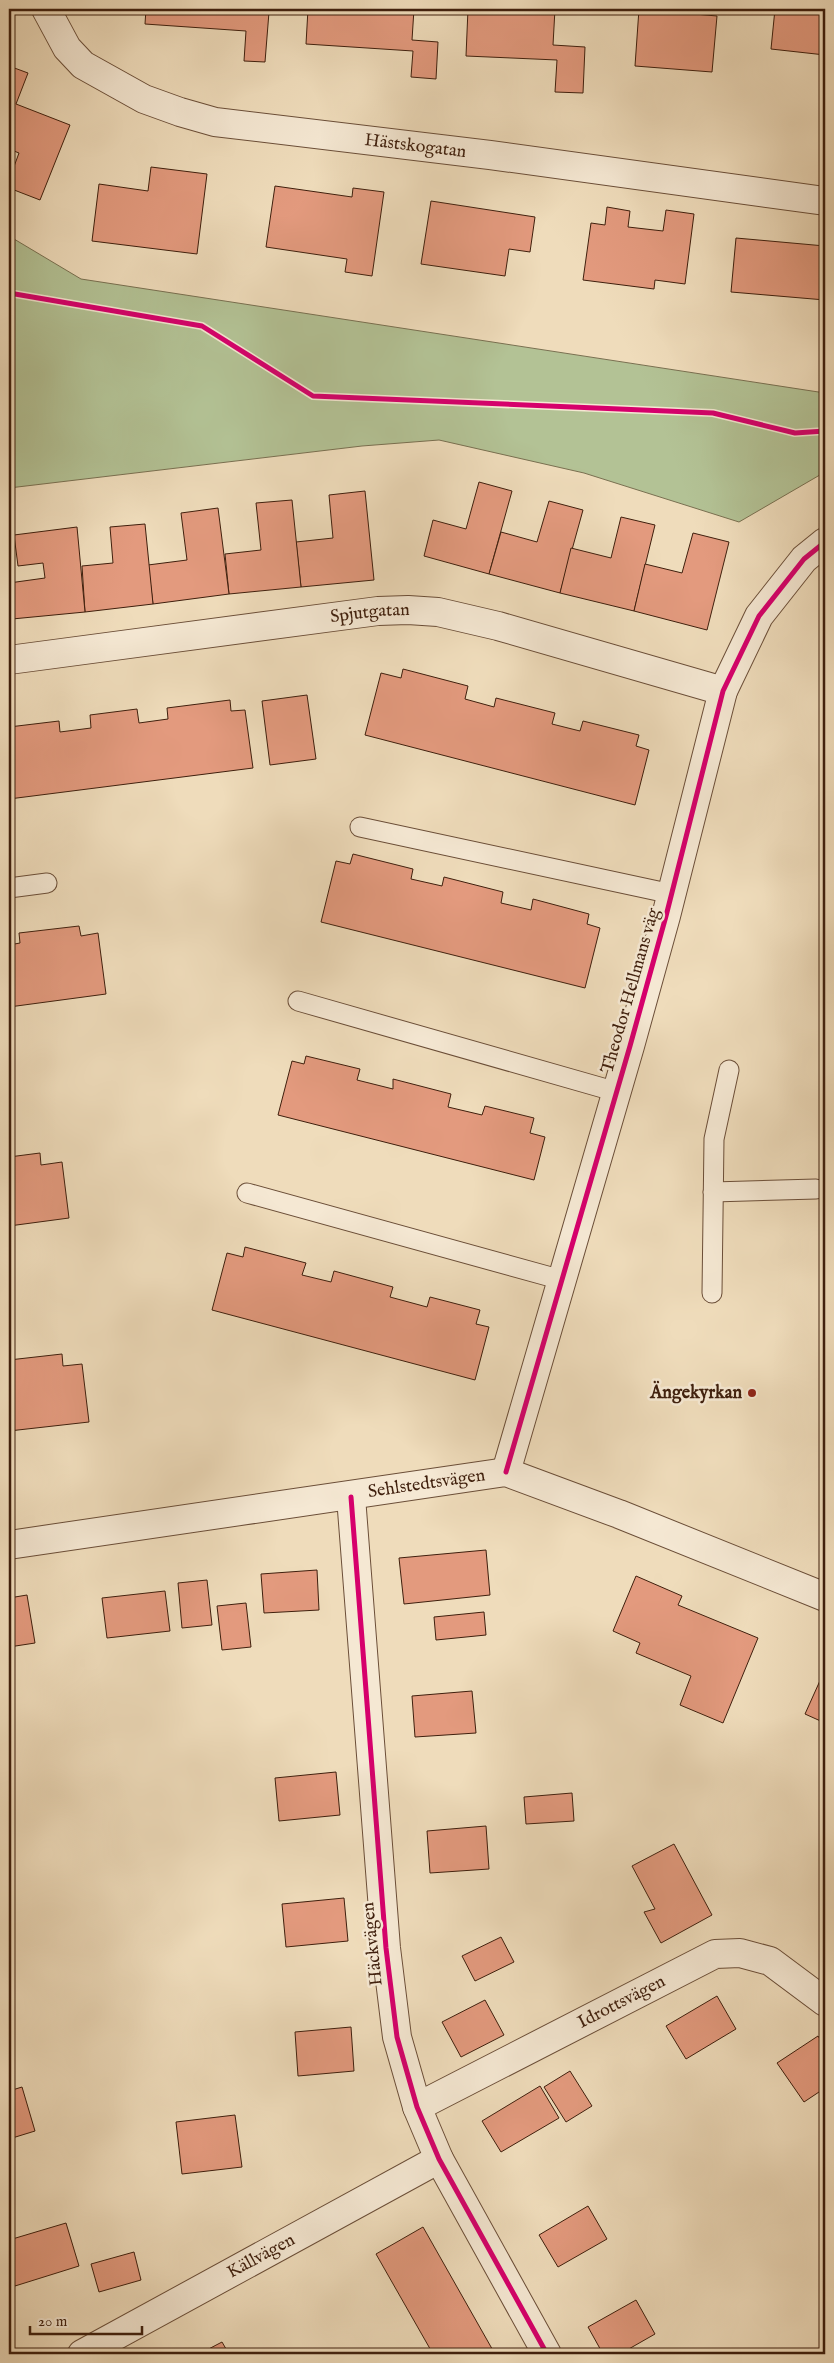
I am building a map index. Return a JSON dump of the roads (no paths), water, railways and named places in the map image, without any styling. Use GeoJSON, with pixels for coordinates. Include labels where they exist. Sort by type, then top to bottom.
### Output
{"type":"FeatureCollection","features":[{"type":"Feature","properties":{"kind":"street","name":"Hästskogatan"},"geometry":{"type":"LineString","coordinates":[[46,9],[67,48],[83,65],[144,99],[215,122],[490,155],[825,201]]}},
{"type":"Feature","properties":{"kind":"street","name":"Theodor Hellmans väg"},"geometry":{"type":"LineString","coordinates":[[506,1472],[617,1092],[672,894],[723,692],[759,616],[804,559],[825,542]]}},
{"type":"Feature","properties":{"kind":"street","name":"Spjutgatan"},"geometry":{"type":"LineString","coordinates":[[9,660],[330,617],[408,610],[438,612],[498,626],[723,692]]}},
{"type":"Feature","properties":{"kind":"street","name":"Sehlstedtsvägen"},"geometry":{"type":"LineString","coordinates":[[9,1545],[506,1472],[619,1514],[825,1597]]}},
{"type":"Feature","properties":{"kind":"street","name":"Häckvägen"},"geometry":{"type":"LineString","coordinates":[[351,1496],[386,1948],[397,2038],[417,2107],[439,2159],[547,2354]]}},
{"type":"Feature","properties":{"kind":"street","name":"Idrottsvägen"},"geometry":{"type":"LineString","coordinates":[[417,2107],[715,1954],[740,1953],[770,1961],[825,2002]]}},
{"type":"Feature","properties":{"kind":"street","name":"Källvägen"},"geometry":{"type":"LineString","coordinates":[[82,2354],[439,2159]]}},
{"type":"Feature","properties":{"kind":"lane"},"geometry":{"type":"LineString","coordinates":[[360,827],[672,894]]}},
{"type":"Feature","properties":{"kind":"lane"},"geometry":{"type":"LineString","coordinates":[[9,888],[47,883]]}},
{"type":"Feature","properties":{"kind":"lane"},"geometry":{"type":"LineString","coordinates":[[298,1001],[617,1092]]}},
{"type":"Feature","properties":{"kind":"lane"},"geometry":{"type":"LineString","coordinates":[[712,1293],[714,1139],[729,1070]]}},
{"type":"Feature","properties":{"kind":"lane"},"geometry":{"type":"LineString","coordinates":[[713,1192],[816,1189]]}},
{"type":"Feature","properties":{"kind":"lane"},"geometry":{"type":"LineString","coordinates":[[247,1193],[562,1280]]}},
{"type":"Feature","properties":{"kind":"place","name":"Ängekyrkan"},"geometry":{"type":"Point","coordinates":[752,1393]}}]}
